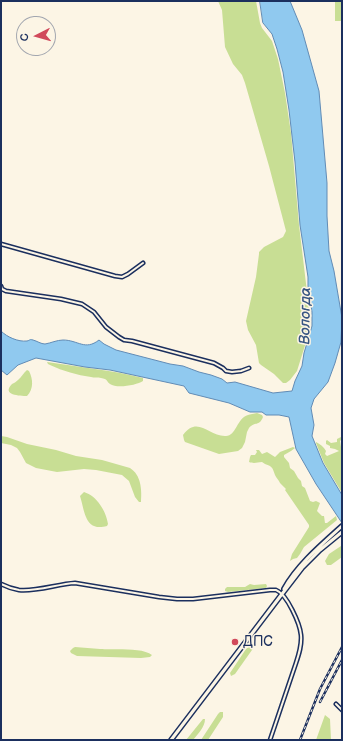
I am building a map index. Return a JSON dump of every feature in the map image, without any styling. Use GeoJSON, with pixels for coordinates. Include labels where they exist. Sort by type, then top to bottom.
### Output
{"type":"FeatureCollection","features":[{"type":"Feature","properties":{"kind":"main road"},"geometry":{"type":"LineString","coordinates":[[282,594],[288,582],[301,565],[342,526]]}},
{"type":"Feature","properties":{"kind":"main road"},"geometry":{"type":"LineString","coordinates":[[171,740],[302,568],[341,534]]}},
{"type":"Feature","properties":{"kind":"street"},"geometry":{"type":"LineString","coordinates":[[1,244],[114,276],[122,277],[143,263]]}},
{"type":"Feature","properties":{"kind":"street"},"geometry":{"type":"LineString","coordinates":[[1,286],[2,289],[6,291],[61,299],[82,304],[94,312],[106,327],[124,340],[214,363],[226,371],[241,371],[249,368]]}},
{"type":"Feature","properties":{"kind":"street"},"geometry":{"type":"LineString","coordinates":[[1,584],[9,588],[33,590],[75,583],[177,599],[193,599],[276,590],[282,594],[287,601],[299,626],[301,637],[300,651],[270,740]]}},
{"type":"Feature","properties":{"kind":"street"},"geometry":{"type":"LineString","coordinates":[[336,704],[342,710]]}},
{"type":"Feature","properties":{"kind":"green space"},"geometry":{"type":"Polygon","coordinates":[[[218,1],[256,1],[260,23],[272,41],[278,59],[285,93],[291,133],[299,225],[310,317],[307,339],[297,371],[286,383],[283,383],[259,363],[256,345],[248,330],[246,321],[256,277],[259,252],[264,247],[283,237],[286,231],[245,83],[242,75],[233,64],[225,47],[222,10],[218,1]]]}},
{"type":"Feature","properties":{"kind":"green space"},"geometry":{"type":"Polygon","coordinates":[[[335,1],[342,1],[342,21],[335,21],[335,1]]]}},
{"type":"Feature","properties":{"kind":"green space"},"geometry":{"type":"Polygon","coordinates":[[[47,362],[119,373],[143,378],[143,381],[127,386],[117,386],[110,384],[105,379],[70,372],[50,365],[47,362]]]}},
{"type":"Feature","properties":{"kind":"green space"},"geometry":{"type":"Polygon","coordinates":[[[27,370],[29,371],[31,377],[32,387],[27,396],[10,393],[9,388],[27,370]]]}},
{"type":"Feature","properties":{"kind":"green space"},"geometry":{"type":"Polygon","coordinates":[[[257,413],[263,417],[260,422],[249,428],[245,442],[242,448],[238,451],[219,454],[185,442],[184,440],[183,435],[188,429],[194,427],[204,428],[220,435],[229,435],[244,417],[257,413]]]}},
{"type":"Feature","properties":{"kind":"green space"},"geometry":{"type":"Polygon","coordinates":[[[1,436],[27,444],[76,456],[102,460],[130,468],[139,478],[141,502],[139,502],[135,497],[129,481],[122,475],[84,469],[57,472],[36,468],[26,463],[17,448],[1,443],[1,436]]]}},
{"type":"Feature","properties":{"kind":"green space"},"geometry":{"type":"Polygon","coordinates":[[[341,437],[342,493],[324,463],[316,443],[324,448],[327,456],[339,451],[330,448],[330,446],[326,444],[326,441],[327,440],[331,443],[337,442],[337,439],[341,437]]]}},
{"type":"Feature","properties":{"kind":"green space"},"geometry":{"type":"Polygon","coordinates":[[[293,447],[295,448],[284,455],[290,468],[301,481],[310,501],[320,503],[317,511],[324,516],[325,523],[336,516],[337,520],[304,547],[297,558],[290,561],[292,554],[309,525],[285,490],[286,489],[276,477],[272,468],[262,462],[249,462],[251,455],[255,455],[257,452],[256,450],[259,450],[262,454],[267,452],[275,457],[280,452],[293,447]]]}},
{"type":"Feature","properties":{"kind":"green space"},"geometry":{"type":"Polygon","coordinates":[[[84,492],[97,500],[107,519],[107,526],[94,526],[87,519],[80,496],[84,492]]]}},
{"type":"Feature","properties":{"kind":"green space"},"geometry":{"type":"Polygon","coordinates":[[[341,546],[342,557],[331,565],[327,565],[325,561],[329,554],[341,546]]]}},
{"type":"Feature","properties":{"kind":"green space"},"geometry":{"type":"Polygon","coordinates":[[[250,584],[266,584],[267,586],[266,588],[228,592],[225,591],[227,587],[245,587],[250,584]]]}},
{"type":"Feature","properties":{"kind":"green space"},"geometry":{"type":"Polygon","coordinates":[[[256,642],[235,674],[231,676],[230,673],[246,649],[256,642]]]}},
{"type":"Feature","properties":{"kind":"green space"},"geometry":{"type":"Polygon","coordinates":[[[75,647],[135,650],[147,652],[152,655],[150,657],[141,658],[77,656],[70,651],[75,647]]]}},
{"type":"Feature","properties":{"kind":"green space"},"geometry":{"type":"Polygon","coordinates":[[[223,712],[223,717],[208,740],[201,740],[218,714],[223,712]]]}},
{"type":"Feature","properties":{"kind":"green space"},"geometry":{"type":"Polygon","coordinates":[[[325,715],[330,719],[331,740],[316,740],[325,715]]]}},
{"type":"Feature","properties":{"kind":"green space"},"geometry":{"type":"Polygon","coordinates":[[[203,719],[205,719],[204,725],[193,740],[186,740],[203,719]]]}},
{"type":"Feature","properties":{"kind":"water"},"geometry":{"type":"Polygon","coordinates":[[[260,1],[290,1],[302,30],[319,91],[327,183],[329,251],[342,318],[341,342],[335,363],[328,382],[314,399],[311,408],[314,425],[312,436],[323,463],[342,495],[342,523],[316,484],[296,449],[289,417],[266,415],[262,412],[250,412],[229,403],[189,393],[184,386],[110,370],[36,358],[18,365],[7,375],[1,370],[1,331],[16,340],[32,340],[44,344],[58,340],[68,340],[90,345],[99,340],[116,350],[183,366],[222,379],[227,383],[235,382],[273,393],[292,391],[302,366],[304,353],[312,326],[312,312],[300,225],[295,162],[283,72],[272,34],[263,23],[260,1]]]}},
{"type":"Feature","properties":{"kind":"railway"},"geometry":{"type":"LineString","coordinates":[[300,740],[320,689],[342,647]]}},
{"type":"Feature","properties":{"kind":"railway"},"geometry":{"type":"LineString","coordinates":[[320,702],[342,660]]}},
{"type":"Feature","properties":{"kind":"place","name":"ДПС"},"geometry":{"type":"Point","coordinates":[235,642]}},
{"type":"Feature","properties":{"kind":"water label","name":"Вологда"},"geometry":{"type":"Point","coordinates":[306,316]}}]}
